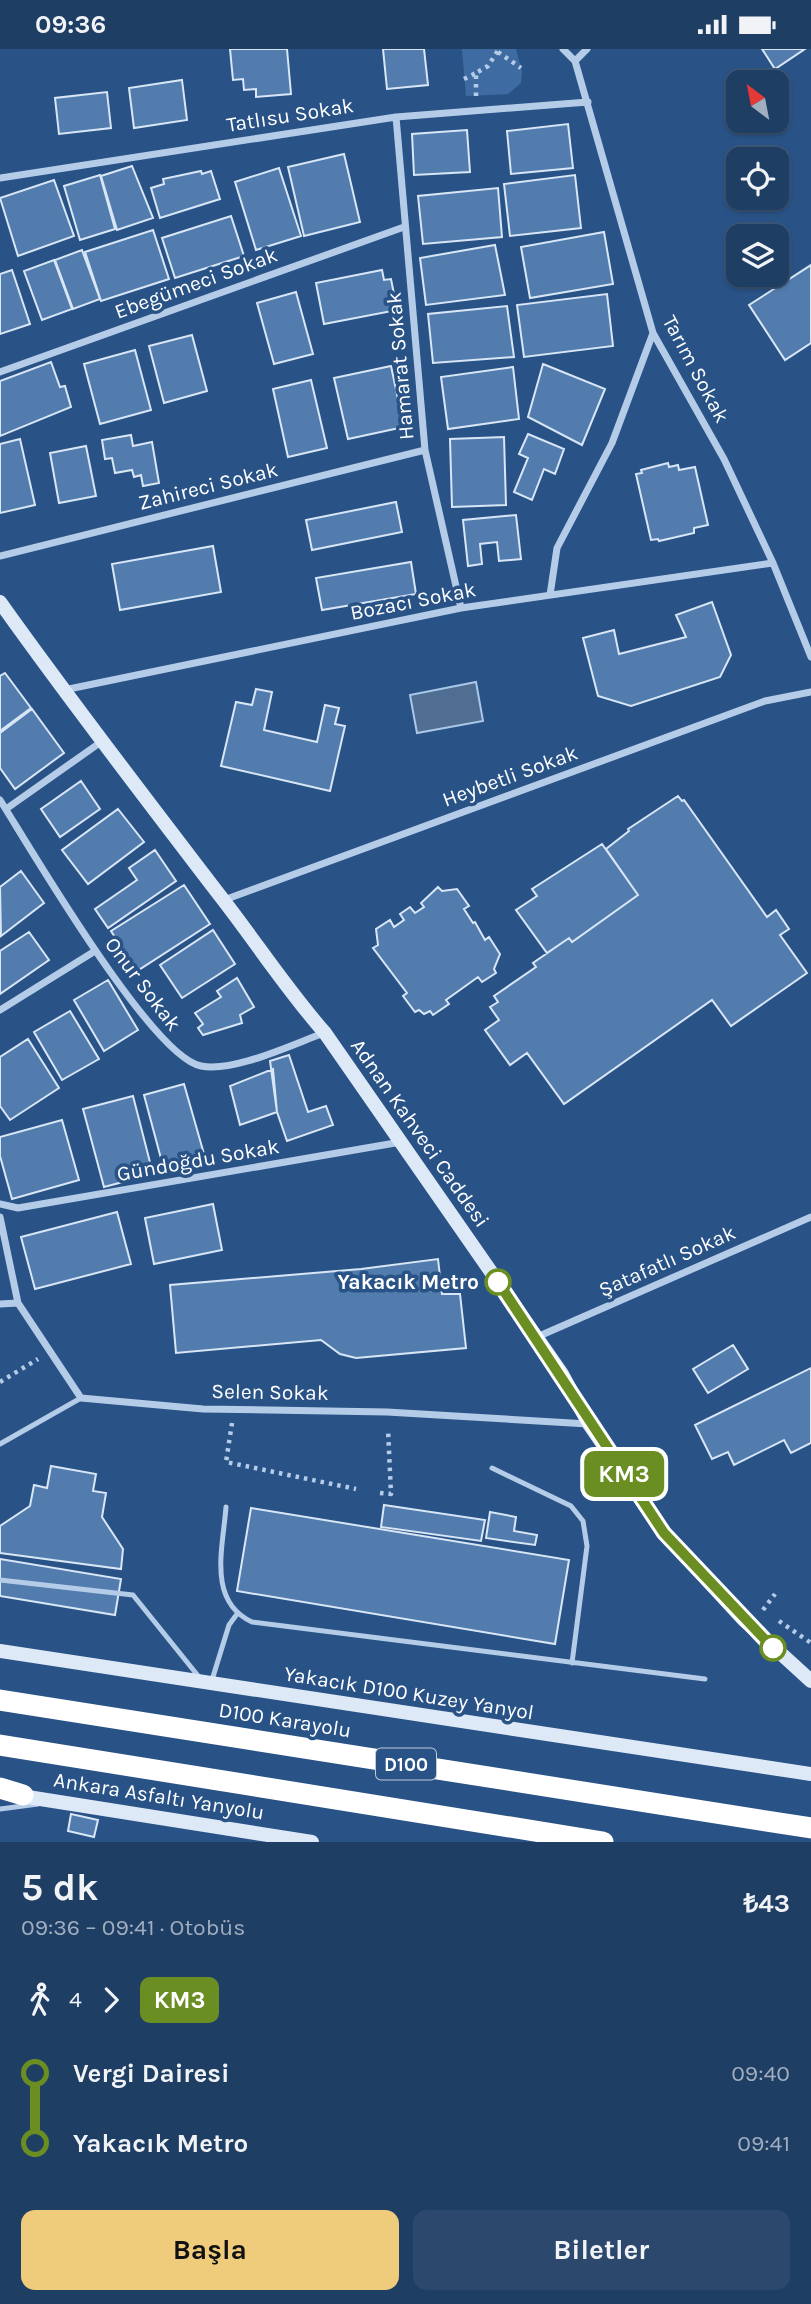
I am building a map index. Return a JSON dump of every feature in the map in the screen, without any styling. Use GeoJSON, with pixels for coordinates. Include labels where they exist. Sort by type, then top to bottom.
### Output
{"type":"FeatureCollection","features":[{"type":"Feature","properties":{"kind":"highway","name":"D100 Karayolu"},"geometry":{"type":"LineString","coordinates":[[0,1700],[811,1828]]}},
{"type":"Feature","properties":{"kind":"highway","name":"D100"},"geometry":{"type":"LineString","coordinates":[[0,1745],[603,1842]]}},
{"type":"Feature","properties":{"kind":"highway"},"geometry":{"type":"LineString","coordinates":[[0,1788],[23,1795]]}},
{"type":"Feature","properties":{"kind":"main road","name":"Adnan Kahveci Caddesi"},"geometry":{"type":"LineString","coordinates":[[0,602],[101,743],[224,900],[295,999],[325,1033],[562,1374],[589,1424],[664,1533],[743,1619],[811,1681]]}},
{"type":"Feature","properties":{"kind":"main road","name":"Yakacık D100 Kuzey Yanyol"},"geometry":{"type":"LineString","coordinates":[[0,1651],[811,1774]]}},
{"type":"Feature","properties":{"kind":"main road","name":"Ankara Asfaltı Yanyolu"},"geometry":{"type":"LineString","coordinates":[[0,1793],[312,1842]]}},
{"type":"Feature","properties":{"kind":"street","name":"Tarım Sokak"},"geometry":{"type":"LineString","coordinates":[[563,49],[575,61],[588,102],[653,333],[724,459],[772,563],[811,657]]}},
{"type":"Feature","properties":{"kind":"street"},"geometry":{"type":"LineString","coordinates":[[575,61],[587,49]]}},
{"type":"Feature","properties":{"kind":"street","name":"Tatlısu Sokak"},"geometry":{"type":"LineString","coordinates":[[0,178],[396,117],[588,102]]}},
{"type":"Feature","properties":{"kind":"street","name":"Hamarat Sokak"},"geometry":{"type":"LineString","coordinates":[[396,117],[425,450],[461,608]]}},
{"type":"Feature","properties":{"kind":"street","name":"Ebegümeci Sokak"},"geometry":{"type":"LineString","coordinates":[[0,372],[404,227]]}},
{"type":"Feature","properties":{"kind":"street"},"geometry":{"type":"LineString","coordinates":[[550,595],[557,548],[612,443],[653,333]]}},
{"type":"Feature","properties":{"kind":"street","name":"Zahireci Sokak"},"geometry":{"type":"LineString","coordinates":[[0,556],[425,450]]}},
{"type":"Feature","properties":{"kind":"street","name":"Bozacı Sokak"},"geometry":{"type":"LineString","coordinates":[[63,690],[461,608],[772,563]]}},
{"type":"Feature","properties":{"kind":"street","name":"Heybetli Sokak"},"geometry":{"type":"LineString","coordinates":[[224,900],[765,701],[811,692]]}},
{"type":"Feature","properties":{"kind":"street"},"geometry":{"type":"LineString","coordinates":[[6,809],[101,743]]}},
{"type":"Feature","properties":{"kind":"street","name":"Onur Sokak"},"geometry":{"type":"LineString","coordinates":[[0,800],[95,951],[166,1044],[185,1062],[203,1067],[238,1062],[325,1033]]}},
{"type":"Feature","properties":{"kind":"street"},"geometry":{"type":"LineString","coordinates":[[0,1010],[95,951]]}},
{"type":"Feature","properties":{"kind":"street","name":"Gündoğdu Sokak"},"geometry":{"type":"LineString","coordinates":[[0,1204],[18,1208],[402,1142]]}},
{"type":"Feature","properties":{"kind":"street"},"geometry":{"type":"LineString","coordinates":[[0,1217],[18,1303],[81,1398]]}},
{"type":"Feature","properties":{"kind":"street","name":"Şatafatlı Sokak"},"geometry":{"type":"LineString","coordinates":[[536,1337],[811,1217]]}},
{"type":"Feature","properties":{"kind":"street"},"geometry":{"type":"LineString","coordinates":[[0,1304],[18,1303]]}},
{"type":"Feature","properties":{"kind":"street","name":"Selen Sokak"},"geometry":{"type":"LineString","coordinates":[[81,1398],[203,1409],[387,1412],[589,1424]]}},
{"type":"Feature","properties":{"kind":"lane"},"geometry":{"type":"LineString","coordinates":[[0,1444],[81,1398]]}},
{"type":"Feature","properties":{"kind":"lane"},"geometry":{"type":"LineString","coordinates":[[492,1468],[571,1506],[583,1521],[587,1546],[572,1663]]}},
{"type":"Feature","properties":{"kind":"lane"},"geometry":{"type":"LineString","coordinates":[[226,1507],[220,1585],[228,1603],[237,1613],[262,1625],[705,1679]]}},
{"type":"Feature","properties":{"kind":"lane"},"geometry":{"type":"LineString","coordinates":[[0,1580],[133,1595],[207,1683],[229,1625],[237,1613]]}},
{"type":"Feature","properties":{"kind":"lane"},"geometry":{"type":"LineString","coordinates":[[0,1809],[15,1810],[53,1801]]}},
{"type":"Feature","properties":{"kind":"path"},"geometry":{"type":"LineString","coordinates":[[464,79],[488,66],[498,51],[521,68]]}},
{"type":"Feature","properties":{"kind":"path"},"geometry":{"type":"LineString","coordinates":[[476,73],[476,111]]}},
{"type":"Feature","properties":{"kind":"path"},"geometry":{"type":"LineString","coordinates":[[0,1382],[49,1353]]}},
{"type":"Feature","properties":{"kind":"path"},"geometry":{"type":"LineString","coordinates":[[234,1408],[226,1462],[356,1489]]}},
{"type":"Feature","properties":{"kind":"path"},"geometry":{"type":"LineString","coordinates":[[380,1493],[391,1494],[387,1412]]}},
{"type":"Feature","properties":{"kind":"path"},"geometry":{"type":"LineString","coordinates":[[775,1594],[762,1610],[811,1643]]}},
{"type":"Feature","properties":{"kind":"shaded area"},"geometry":{"type":"Polygon","coordinates":[[[462,49],[516,49],[522,72],[521,83],[508,94],[466,96],[462,49]]]}},
{"type":"Feature","properties":{"kind":"shaded area"},"geometry":{"type":"Polygon","coordinates":[[[476,682],[483,721],[417,733],[410,695],[476,682]]]}},
{"type":"Feature","properties":{"kind":"building"},"geometry":{"type":"Polygon","coordinates":[[[230,49],[287,49],[291,94],[256,97],[256,89],[244,90],[243,79],[233,80],[230,49]]]}},
{"type":"Feature","properties":{"kind":"building"},"geometry":{"type":"Polygon","coordinates":[[[383,49],[424,49],[428,85],[387,89],[383,49]]]}},
{"type":"Feature","properties":{"kind":"building"},"geometry":{"type":"Polygon","coordinates":[[[762,49],[805,49],[775,69],[762,49]]]}},
{"type":"Feature","properties":{"kind":"building"},"geometry":{"type":"Polygon","coordinates":[[[182,80],[187,120],[134,128],[129,88],[182,80]]]}},
{"type":"Feature","properties":{"kind":"building"},"geometry":{"type":"Polygon","coordinates":[[[107,92],[111,128],[59,134],[55,98],[107,92]]]}},
{"type":"Feature","properties":{"kind":"building"},"geometry":{"type":"Polygon","coordinates":[[[568,124],[573,168],[511,174],[507,131],[568,124]]]}},
{"type":"Feature","properties":{"kind":"building"},"geometry":{"type":"Polygon","coordinates":[[[467,130],[470,172],[414,175],[412,134],[467,130]]]}},
{"type":"Feature","properties":{"kind":"building"},"geometry":{"type":"Polygon","coordinates":[[[344,154],[360,222],[304,236],[288,167],[344,154]]]}},
{"type":"Feature","properties":{"kind":"building"},"geometry":{"type":"Polygon","coordinates":[[[132,166],[153,218],[117,230],[101,176],[132,166]]]}},
{"type":"Feature","properties":{"kind":"building"},"geometry":{"type":"Polygon","coordinates":[[[279,168],[301,236],[256,250],[235,182],[279,168]]]}},
{"type":"Feature","properties":{"kind":"building"},"geometry":{"type":"Polygon","coordinates":[[[201,171],[202,174],[211,171],[220,199],[160,218],[151,188],[164,184],[163,179],[201,171]]]}},
{"type":"Feature","properties":{"kind":"building"},"geometry":{"type":"Polygon","coordinates":[[[100,175],[115,229],[80,240],[64,186],[100,175]]]}},
{"type":"Feature","properties":{"kind":"building"},"geometry":{"type":"Polygon","coordinates":[[[575,175],[581,228],[510,236],[504,184],[575,175]]]}},
{"type":"Feature","properties":{"kind":"building"},"geometry":{"type":"Polygon","coordinates":[[[54,180],[74,236],[18,256],[0,198],[54,180]]]}},
{"type":"Feature","properties":{"kind":"building"},"geometry":{"type":"Polygon","coordinates":[[[498,188],[502,237],[423,244],[418,196],[498,188]]]}},
{"type":"Feature","properties":{"kind":"building"},"geometry":{"type":"Polygon","coordinates":[[[231,216],[244,256],[175,278],[162,238],[231,216]]]}},
{"type":"Feature","properties":{"kind":"building"},"geometry":{"type":"Polygon","coordinates":[[[153,230],[169,279],[101,301],[85,252],[153,230]]]}},
{"type":"Feature","properties":{"kind":"building"},"geometry":{"type":"Polygon","coordinates":[[[604,232],[613,284],[530,298],[521,247],[604,232]]]}},
{"type":"Feature","properties":{"kind":"building"},"geometry":{"type":"Polygon","coordinates":[[[495,245],[505,295],[426,305],[420,258],[495,245]]]}},
{"type":"Feature","properties":{"kind":"building"},"geometry":{"type":"Polygon","coordinates":[[[82,250],[100,299],[73,309],[55,260],[82,250]]]}},
{"type":"Feature","properties":{"kind":"building"},"geometry":{"type":"Polygon","coordinates":[[[54,260],[72,309],[42,320],[24,271],[54,260]]]}},
{"type":"Feature","properties":{"kind":"building"},"geometry":{"type":"Polygon","coordinates":[[[811,265],[811,343],[785,360],[749,305],[777,287],[789,287],[789,279],[811,265]]]}},
{"type":"Feature","properties":{"kind":"building"},"geometry":{"type":"Polygon","coordinates":[[[12,270],[30,324],[0,334],[0,274],[12,270]]]}},
{"type":"Feature","properties":{"kind":"building"},"geometry":{"type":"Polygon","coordinates":[[[382,270],[384,280],[391,279],[395,299],[390,300],[392,311],[324,324],[316,283],[382,270]]]}},
{"type":"Feature","properties":{"kind":"building"},"geometry":{"type":"Polygon","coordinates":[[[296,292],[313,354],[274,364],[257,303],[296,292]]]}},
{"type":"Feature","properties":{"kind":"building"},"geometry":{"type":"Polygon","coordinates":[[[607,294],[613,346],[524,357],[517,305],[607,294]]]}},
{"type":"Feature","properties":{"kind":"building"},"geometry":{"type":"Polygon","coordinates":[[[507,306],[514,357],[433,363],[428,314],[507,306]]]}},
{"type":"Feature","properties":{"kind":"building"},"geometry":{"type":"Polygon","coordinates":[[[192,335],[207,391],[164,403],[149,346],[192,335]]]}},
{"type":"Feature","properties":{"kind":"building"},"geometry":{"type":"Polygon","coordinates":[[[135,350],[151,410],[100,424],[84,364],[135,350]]]}},
{"type":"Feature","properties":{"kind":"building"},"geometry":{"type":"Polygon","coordinates":[[[51,362],[60,387],[65,386],[71,407],[0,436],[0,381],[51,362]]]}},
{"type":"Feature","properties":{"kind":"building"},"geometry":{"type":"Polygon","coordinates":[[[543,364],[605,389],[582,445],[528,417],[543,364]]]}},
{"type":"Feature","properties":{"kind":"building"},"geometry":{"type":"Polygon","coordinates":[[[391,366],[404,427],[348,439],[334,378],[391,366]]]}},
{"type":"Feature","properties":{"kind":"building"},"geometry":{"type":"Polygon","coordinates":[[[513,367],[519,419],[448,429],[441,377],[513,367]]]}},
{"type":"Feature","properties":{"kind":"building"},"geometry":{"type":"Polygon","coordinates":[[[311,380],[327,448],[288,457],[273,389],[311,380]]]}},
{"type":"Feature","properties":{"kind":"building"},"geometry":{"type":"Polygon","coordinates":[[[528,434],[564,449],[555,474],[544,469],[532,500],[514,492],[528,458],[519,454],[528,434]]]}},
{"type":"Feature","properties":{"kind":"building"},"geometry":{"type":"Polygon","coordinates":[[[131,435],[133,446],[152,442],[159,483],[143,486],[141,475],[134,477],[132,470],[115,473],[112,458],[105,459],[102,440],[131,435]]]}},
{"type":"Feature","properties":{"kind":"building"},"geometry":{"type":"Polygon","coordinates":[[[504,437],[506,505],[452,507],[450,439],[504,437]]]}},
{"type":"Feature","properties":{"kind":"building"},"geometry":{"type":"Polygon","coordinates":[[[20,439],[35,505],[0,513],[0,444],[20,439]]]}},
{"type":"Feature","properties":{"kind":"building"},"geometry":{"type":"Polygon","coordinates":[[[86,446],[96,496],[59,503],[50,453],[86,446]]]}},
{"type":"Feature","properties":{"kind":"building"},"geometry":{"type":"Polygon","coordinates":[[[668,463],[669,467],[678,465],[679,470],[695,467],[708,525],[694,528],[694,533],[659,541],[651,540],[636,474],[642,473],[641,470],[668,463]]]}},
{"type":"Feature","properties":{"kind":"building"},"geometry":{"type":"Polygon","coordinates":[[[396,502],[402,532],[312,550],[306,520],[396,502]]]}},
{"type":"Feature","properties":{"kind":"building"},"geometry":{"type":"Polygon","coordinates":[[[516,515],[521,559],[499,561],[497,542],[480,544],[482,564],[468,566],[463,520],[516,515]]]}},
{"type":"Feature","properties":{"kind":"building"},"geometry":{"type":"Polygon","coordinates":[[[213,546],[221,592],[120,610],[112,564],[213,546]]]}},
{"type":"Feature","properties":{"kind":"building"},"geometry":{"type":"Polygon","coordinates":[[[411,562],[416,594],[322,610],[316,578],[411,562]]]}},
{"type":"Feature","properties":{"kind":"building"},"geometry":{"type":"Polygon","coordinates":[[[712,602],[731,655],[720,677],[631,706],[598,696],[583,638],[614,630],[619,654],[686,637],[676,615],[712,602]]]}},
{"type":"Feature","properties":{"kind":"building"},"geometry":{"type":"Polygon","coordinates":[[[5,673],[31,708],[0,731],[0,676],[5,673]]]}},
{"type":"Feature","properties":{"kind":"building"},"geometry":{"type":"Polygon","coordinates":[[[256,689],[272,692],[264,730],[317,742],[325,705],[339,708],[335,724],[345,726],[330,791],[221,766],[236,702],[252,705],[256,689]]]}},
{"type":"Feature","properties":{"kind":"building"},"geometry":{"type":"Polygon","coordinates":[[[32,709],[64,753],[15,789],[0,768],[0,733],[32,709]]]}},
{"type":"Feature","properties":{"kind":"building"},"geometry":{"type":"Polygon","coordinates":[[[81,781],[100,809],[60,837],[41,809],[81,781]]]}},
{"type":"Feature","properties":{"kind":"building"},"geometry":{"type":"Polygon","coordinates":[[[678,796],[684,800],[767,917],[776,910],[789,929],[780,935],[807,973],[731,1026],[712,1000],[564,1104],[527,1053],[510,1065],[485,1030],[499,1020],[490,1007],[498,1002],[494,996],[536,967],[533,963],[569,938],[572,942],[638,895],[606,849],[629,831],[628,829],[678,796]]]}},
{"type":"Feature","properties":{"kind":"building"},"geometry":{"type":"Polygon","coordinates":[[[118,809],[144,842],[88,884],[62,850],[118,809]]]}},
{"type":"Feature","properties":{"kind":"building"},"geometry":{"type":"Polygon","coordinates":[[[602,844],[638,895],[572,942],[569,938],[547,953],[516,910],[537,896],[532,889],[602,844]]]}},
{"type":"Feature","properties":{"kind":"building"},"geometry":{"type":"Polygon","coordinates":[[[155,850],[176,881],[108,928],[95,909],[137,880],[129,868],[155,850]]]}},
{"type":"Feature","properties":{"kind":"building"},"geometry":{"type":"Polygon","coordinates":[[[21,871],[44,903],[1,936],[0,887],[21,871]]]}},
{"type":"Feature","properties":{"kind":"building"},"geometry":{"type":"Polygon","coordinates":[[[184,885],[210,924],[137,971],[111,931],[184,885]]]}},
{"type":"Feature","properties":{"kind":"building"},"geometry":{"type":"Polygon","coordinates":[[[438,887],[442,891],[457,889],[469,906],[464,909],[473,923],[475,922],[485,940],[489,937],[500,954],[494,969],[496,973],[482,982],[478,977],[446,1000],[449,1004],[433,1015],[430,1011],[424,1014],[419,1010],[415,1012],[403,996],[407,993],[373,948],[378,945],[376,929],[390,920],[394,927],[404,920],[400,914],[410,907],[415,913],[424,907],[421,903],[438,887]]]}},
{"type":"Feature","properties":{"kind":"building"},"geometry":{"type":"Polygon","coordinates":[[[213,930],[235,964],[182,998],[160,965],[213,930]]]}},
{"type":"Feature","properties":{"kind":"building"},"geometry":{"type":"Polygon","coordinates":[[[29,932],[49,960],[0,994],[0,951],[29,932]]]}},
{"type":"Feature","properties":{"kind":"building"},"geometry":{"type":"Polygon","coordinates":[[[237,978],[254,1007],[240,1015],[242,1023],[203,1035],[198,1028],[203,1024],[195,1013],[221,997],[217,991],[237,978]]]}},
{"type":"Feature","properties":{"kind":"building"},"geometry":{"type":"Polygon","coordinates":[[[108,980],[138,1030],[104,1051],[74,1000],[108,980]]]}},
{"type":"Feature","properties":{"kind":"building"},"geometry":{"type":"Polygon","coordinates":[[[70,1011],[99,1059],[62,1080],[34,1032],[70,1011]]]}},
{"type":"Feature","properties":{"kind":"building"},"geometry":{"type":"Polygon","coordinates":[[[28,1039],[59,1088],[10,1120],[0,1106],[0,1057],[28,1039]]]}},
{"type":"Feature","properties":{"kind":"building"},"geometry":{"type":"Polygon","coordinates":[[[289,1055],[308,1112],[326,1106],[333,1125],[287,1141],[277,1112],[270,1061],[289,1055]]]}},
{"type":"Feature","properties":{"kind":"building"},"geometry":{"type":"Polygon","coordinates":[[[273,1069],[277,1112],[240,1125],[230,1086],[273,1069]]]}},
{"type":"Feature","properties":{"kind":"building"},"geometry":{"type":"Polygon","coordinates":[[[184,1084],[204,1154],[163,1166],[144,1095],[184,1084]]]}},
{"type":"Feature","properties":{"kind":"building"},"geometry":{"type":"Polygon","coordinates":[[[133,1096],[153,1174],[104,1187],[83,1109],[133,1096]]]}},
{"type":"Feature","properties":{"kind":"building"},"geometry":{"type":"Polygon","coordinates":[[[62,1120],[79,1180],[12,1199],[0,1156],[0,1137],[62,1120]]]}},
{"type":"Feature","properties":{"kind":"building"},"geometry":{"type":"Polygon","coordinates":[[[213,1204],[222,1250],[154,1264],[145,1218],[213,1204]]]}},
{"type":"Feature","properties":{"kind":"building"},"geometry":{"type":"Polygon","coordinates":[[[117,1212],[131,1264],[35,1289],[21,1237],[117,1212]]]}},
{"type":"Feature","properties":{"kind":"building"},"geometry":{"type":"Polygon","coordinates":[[[438,1259],[442,1294],[460,1294],[466,1348],[356,1358],[340,1354],[321,1340],[176,1353],[170,1285],[361,1269],[438,1259]]]}},
{"type":"Feature","properties":{"kind":"building"},"geometry":{"type":"Polygon","coordinates":[[[733,1345],[748,1369],[708,1393],[693,1369],[733,1345]]]}},
{"type":"Feature","properties":{"kind":"building"},"geometry":{"type":"Polygon","coordinates":[[[811,1368],[811,1443],[791,1453],[784,1440],[734,1465],[728,1452],[712,1459],[695,1425],[811,1368]]]}},
{"type":"Feature","properties":{"kind":"building"},"geometry":{"type":"Polygon","coordinates":[[[51,1466],[96,1474],[93,1491],[106,1493],[102,1517],[123,1549],[121,1569],[0,1553],[0,1526],[30,1506],[34,1485],[47,1488],[51,1466]]]}},
{"type":"Feature","properties":{"kind":"building"},"geometry":{"type":"Polygon","coordinates":[[[384,1505],[485,1520],[481,1541],[381,1527],[384,1505]]]}},
{"type":"Feature","properties":{"kind":"building"},"geometry":{"type":"Polygon","coordinates":[[[251,1508],[569,1560],[555,1644],[237,1591],[251,1508]]]}},
{"type":"Feature","properties":{"kind":"building"},"geometry":{"type":"Polygon","coordinates":[[[490,1512],[516,1517],[514,1531],[537,1535],[535,1545],[486,1538],[490,1512]]]}},
{"type":"Feature","properties":{"kind":"building"},"geometry":{"type":"Polygon","coordinates":[[[0,1559],[121,1579],[115,1615],[0,1596],[0,1559]]]}},
{"type":"Feature","properties":{"kind":"building"},"geometry":{"type":"Polygon","coordinates":[[[71,1814],[98,1820],[94,1837],[68,1831],[71,1814]]]}},
{"type":"Feature","properties":{"kind":"bus line","name":"KM3"},"geometry":{"type":"LineString","coordinates":[[498,1282],[562,1374],[589,1424],[664,1533],[773,1648]]}},
{"type":"Feature","properties":{"kind":"place","name":"Yakacık Metro"},"geometry":{"type":"Point","coordinates":[498,1282]}}]}
